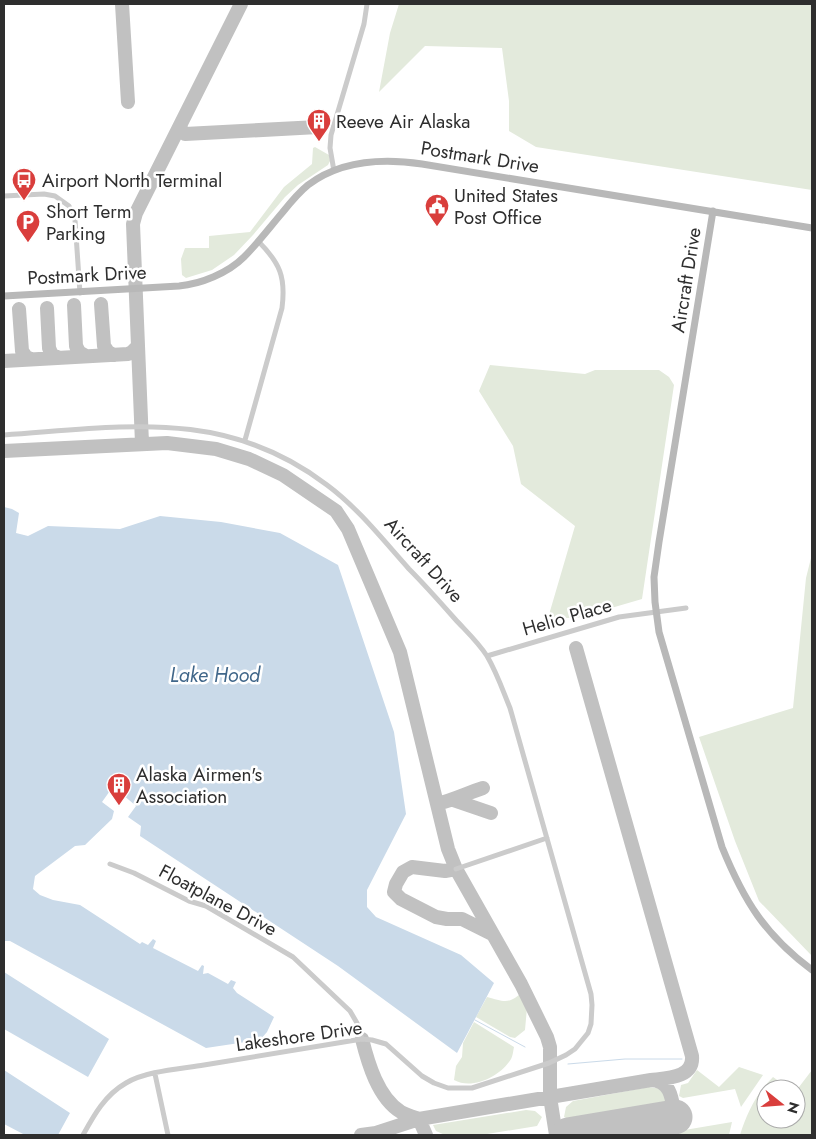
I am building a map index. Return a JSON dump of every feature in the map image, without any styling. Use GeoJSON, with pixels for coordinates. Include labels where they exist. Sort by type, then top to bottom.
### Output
{"type":"FeatureCollection","features":[{"type":"Feature","properties":{"kind":"street"},"geometry":{"type":"LineString","coordinates":[[334,171],[330,135],[364,24],[367,4]]}},
{"type":"Feature","properties":{"kind":"street","name":"Postmark Drive"},"geometry":{"type":"LineString","coordinates":[[4,296],[190,285],[226,270],[244,258],[294,198],[309,185],[349,165],[386,160],[402,161],[812,228]]}},
{"type":"Feature","properties":{"kind":"street"},"geometry":{"type":"LineString","coordinates":[[4,196],[44,194],[55,196],[69,206],[75,220],[80,293]]}},
{"type":"Feature","properties":{"kind":"street","name":"Aircraft Drive"},"geometry":{"type":"LineString","coordinates":[[714,212],[658,542],[654,577],[656,612],[668,663],[722,847],[730,868],[741,891],[766,928],[783,946],[812,970]]}},
{"type":"Feature","properties":{"kind":"street"},"geometry":{"type":"LineString","coordinates":[[244,440],[282,308],[284,295],[278,264],[258,241]]}},
{"type":"Feature","properties":{"kind":"street","name":"Aircraft Drive"},"geometry":{"type":"LineString","coordinates":[[4,435],[141,426],[178,427],[244,440],[293,463],[328,486],[370,525],[478,644],[486,656],[510,708],[589,984]]}},
{"type":"Feature","properties":{"kind":"street","name":"Helio Place"},"geometry":{"type":"LineString","coordinates":[[486,656],[619,617],[686,608]]}},
{"type":"Feature","properties":{"kind":"street"},"geometry":{"type":"LineString","coordinates":[[456,869],[547,838]]}},
{"type":"Feature","properties":{"kind":"street","name":"Floatplane Drive"},"geometry":{"type":"LineString","coordinates":[[110,864],[134,873],[189,901],[206,906],[293,957],[350,1011],[357,1023],[362,1039]]}},
{"type":"Feature","properties":{"kind":"street","name":"Lakeshore Drive"},"geometry":{"type":"LineString","coordinates":[[83,1135],[99,1107],[116,1090],[135,1079],[362,1039],[386,1044],[422,1076],[434,1083],[448,1088],[472,1088],[550,1063],[566,1056],[575,1049],[588,1033],[591,1024],[592,1005],[589,984]]}},
{"type":"Feature","properties":{"kind":"street"},"geometry":{"type":"LineString","coordinates":[[155,1074],[168,1135]]}},
{"type":"Feature","properties":{"kind":"shaded area"},"geometry":{"type":"Polygon","coordinates":[[[399,4],[812,4],[812,190],[536,147],[509,131],[509,101],[502,48],[425,46],[379,92],[390,33],[399,4]]]}},
{"type":"Feature","properties":{"kind":"shaded area"},"geometry":{"type":"Polygon","coordinates":[[[315,147],[329,155],[330,161],[328,165],[298,185],[285,197],[234,255],[212,270],[186,278],[182,275],[181,259],[185,248],[209,248],[209,236],[250,232],[284,187],[312,164],[313,148],[315,147]]]}},
{"type":"Feature","properties":{"kind":"shaded area"},"geometry":{"type":"Polygon","coordinates":[[[490,365],[585,374],[595,370],[659,370],[669,377],[674,385],[642,599],[577,618],[548,618],[575,526],[521,484],[513,446],[479,391],[490,365]]]}},
{"type":"Feature","properties":{"kind":"shaded area"},"geometry":{"type":"Polygon","coordinates":[[[812,554],[812,956],[759,901],[735,841],[699,737],[793,708],[806,578],[812,554]]]}},
{"type":"Feature","properties":{"kind":"shaded area"},"geometry":{"type":"Polygon","coordinates":[[[521,993],[527,1008],[525,1030],[515,1038],[476,1017],[487,997],[509,1001],[521,993]]]}},
{"type":"Feature","properties":{"kind":"shaded area"},"geometry":{"type":"Polygon","coordinates":[[[474,1022],[514,1047],[513,1054],[504,1067],[492,1077],[476,1083],[461,1083],[454,1080],[456,1066],[462,1057],[463,1043],[474,1022]]]}},
{"type":"Feature","properties":{"kind":"shaded area"},"geometry":{"type":"Polygon","coordinates":[[[739,1067],[763,1075],[760,1079],[756,1079],[756,1085],[741,1107],[735,1089],[683,1098],[679,1096],[681,1085],[688,1083],[697,1070],[719,1087],[739,1067]]]}},
{"type":"Feature","properties":{"kind":"shaded area"},"geometry":{"type":"Polygon","coordinates":[[[812,1070],[812,1135],[740,1135],[756,1099],[756,1129],[806,1129],[805,1079],[812,1070]]]}},
{"type":"Feature","properties":{"kind":"shaded area"},"geometry":{"type":"Polygon","coordinates":[[[649,1087],[662,1089],[666,1101],[664,1105],[571,1120],[564,1117],[566,1107],[573,1101],[649,1087]]]}},
{"type":"Feature","properties":{"kind":"shaded area"},"geometry":{"type":"Polygon","coordinates":[[[526,1110],[535,1111],[542,1117],[537,1126],[481,1135],[445,1135],[436,1131],[433,1125],[526,1110]]]}},
{"type":"Feature","properties":{"kind":"shaded area"},"geometry":{"type":"Polygon","coordinates":[[[732,1122],[729,1135],[655,1135],[732,1122]]]}},
{"type":"Feature","properties":{"kind":"water","name":"Lake Hood"},"geometry":{"type":"Polygon","coordinates":[[[4,507],[19,513],[16,533],[28,536],[48,526],[120,529],[160,516],[221,522],[280,533],[338,565],[394,732],[406,814],[367,890],[367,907],[376,917],[461,955],[494,983],[457,1053],[338,966],[140,836],[141,826],[128,817],[136,806],[115,788],[112,788],[102,802],[114,811],[112,819],[85,845],[75,846],[35,876],[33,889],[40,895],[53,900],[80,905],[140,944],[142,942],[148,945],[153,939],[156,941],[153,948],[198,971],[202,965],[204,966],[203,974],[208,973],[228,984],[231,980],[236,982],[233,988],[237,993],[274,1017],[267,1032],[260,1040],[206,1048],[10,941],[4,941],[4,507]]]}},
{"type":"Feature","properties":{"kind":"water"},"geometry":{"type":"Polygon","coordinates":[[[4,972],[109,1039],[88,1077],[4,1029],[4,972]]]}},
{"type":"Feature","properties":{"kind":"water"},"geometry":{"type":"Polygon","coordinates":[[[4,1070],[70,1113],[58,1135],[25,1135],[4,1124],[4,1070]]]}},
{"type":"Feature","properties":{"kind":"waterway"},"geometry":{"type":"LineString","coordinates":[[475,1020],[525,1047]]}},
{"type":"Feature","properties":{"kind":"waterway"},"geometry":{"type":"LineString","coordinates":[[568,1064],[625,1059],[682,1059]]}},
{"type":"Feature","properties":{"kind":"taxiway"},"geometry":{"type":"LineString","coordinates":[[122,4],[128,102]]}},
{"type":"Feature","properties":{"kind":"taxiway"},"geometry":{"type":"LineString","coordinates":[[142,443],[133,224],[136,213],[241,4]]}},
{"type":"Feature","properties":{"kind":"taxiway"},"geometry":{"type":"LineString","coordinates":[[180,126],[185,134],[318,127]]}},
{"type":"Feature","properties":{"kind":"taxiway"},"geometry":{"type":"LineString","coordinates":[[101,304],[104,346],[108,352],[114,355]]}},
{"type":"Feature","properties":{"kind":"taxiway"},"geometry":{"type":"LineString","coordinates":[[74,305],[76,346],[79,352],[86,356]]}},
{"type":"Feature","properties":{"kind":"taxiway"},"geometry":{"type":"LineString","coordinates":[[47,308],[49,348],[52,355],[59,358]]}},
{"type":"Feature","properties":{"kind":"taxiway"},"geometry":{"type":"LineString","coordinates":[[19,309],[22,351],[26,357],[31,359]]}},
{"type":"Feature","properties":{"kind":"taxiway"},"geometry":{"type":"LineString","coordinates":[[4,361],[128,354],[138,346]]}},
{"type":"Feature","properties":{"kind":"taxiway"},"geometry":{"type":"LineString","coordinates":[[4,451],[167,443],[216,449],[249,459],[283,475],[336,511],[348,529],[400,652],[448,849],[456,869],[521,984],[547,1037],[550,1047],[550,1097],[556,1135]]}},
{"type":"Feature","properties":{"kind":"taxiway"},"geometry":{"type":"LineString","coordinates":[[576,648],[692,1056],[689,1069],[684,1073],[678,1076],[651,1080]]}},
{"type":"Feature","properties":{"kind":"taxiway"},"geometry":{"type":"LineString","coordinates":[[437,804],[483,788]]}},
{"type":"Feature","properties":{"kind":"taxiway"},"geometry":{"type":"LineString","coordinates":[[453,800],[491,813]]}},
{"type":"Feature","properties":{"kind":"taxiway"},"geometry":{"type":"LineString","coordinates":[[456,869],[445,871],[412,867],[403,872],[394,892],[401,899],[436,917],[462,919],[492,934]]}},
{"type":"Feature","properties":{"kind":"taxiway"},"geometry":{"type":"LineString","coordinates":[[362,1039],[367,1059],[380,1089],[393,1106],[401,1112],[419,1119],[426,1135]]}},
{"type":"Feature","properties":{"kind":"taxiway"},"geometry":{"type":"LineString","coordinates":[[361,1135],[376,1133],[419,1119],[651,1080],[663,1084],[670,1092],[675,1117]]}},
{"type":"Feature","properties":{"kind":"runway"},"geometry":{"type":"LineString","coordinates":[[568,1135],[675,1117]]}},
{"type":"Feature","properties":{"kind":"place","name":"Reeve Air Alaska"},"geometry":{"type":"Point","coordinates":[319,142]}},
{"type":"Feature","properties":{"kind":"place","name":"Airport North Terminal"},"geometry":{"type":"Point","coordinates":[24,201]}},
{"type":"Feature","properties":{"kind":"place","name":"United States Post Office"},"geometry":{"type":"Point","coordinates":[437,227]}},
{"type":"Feature","properties":{"kind":"place","name":"Short Term Parking"},"geometry":{"type":"Point","coordinates":[28,243]}},
{"type":"Feature","properties":{"kind":"place","name":"Alaska Airmen's Association"},"geometry":{"type":"Point","coordinates":[119,806]}}]}
